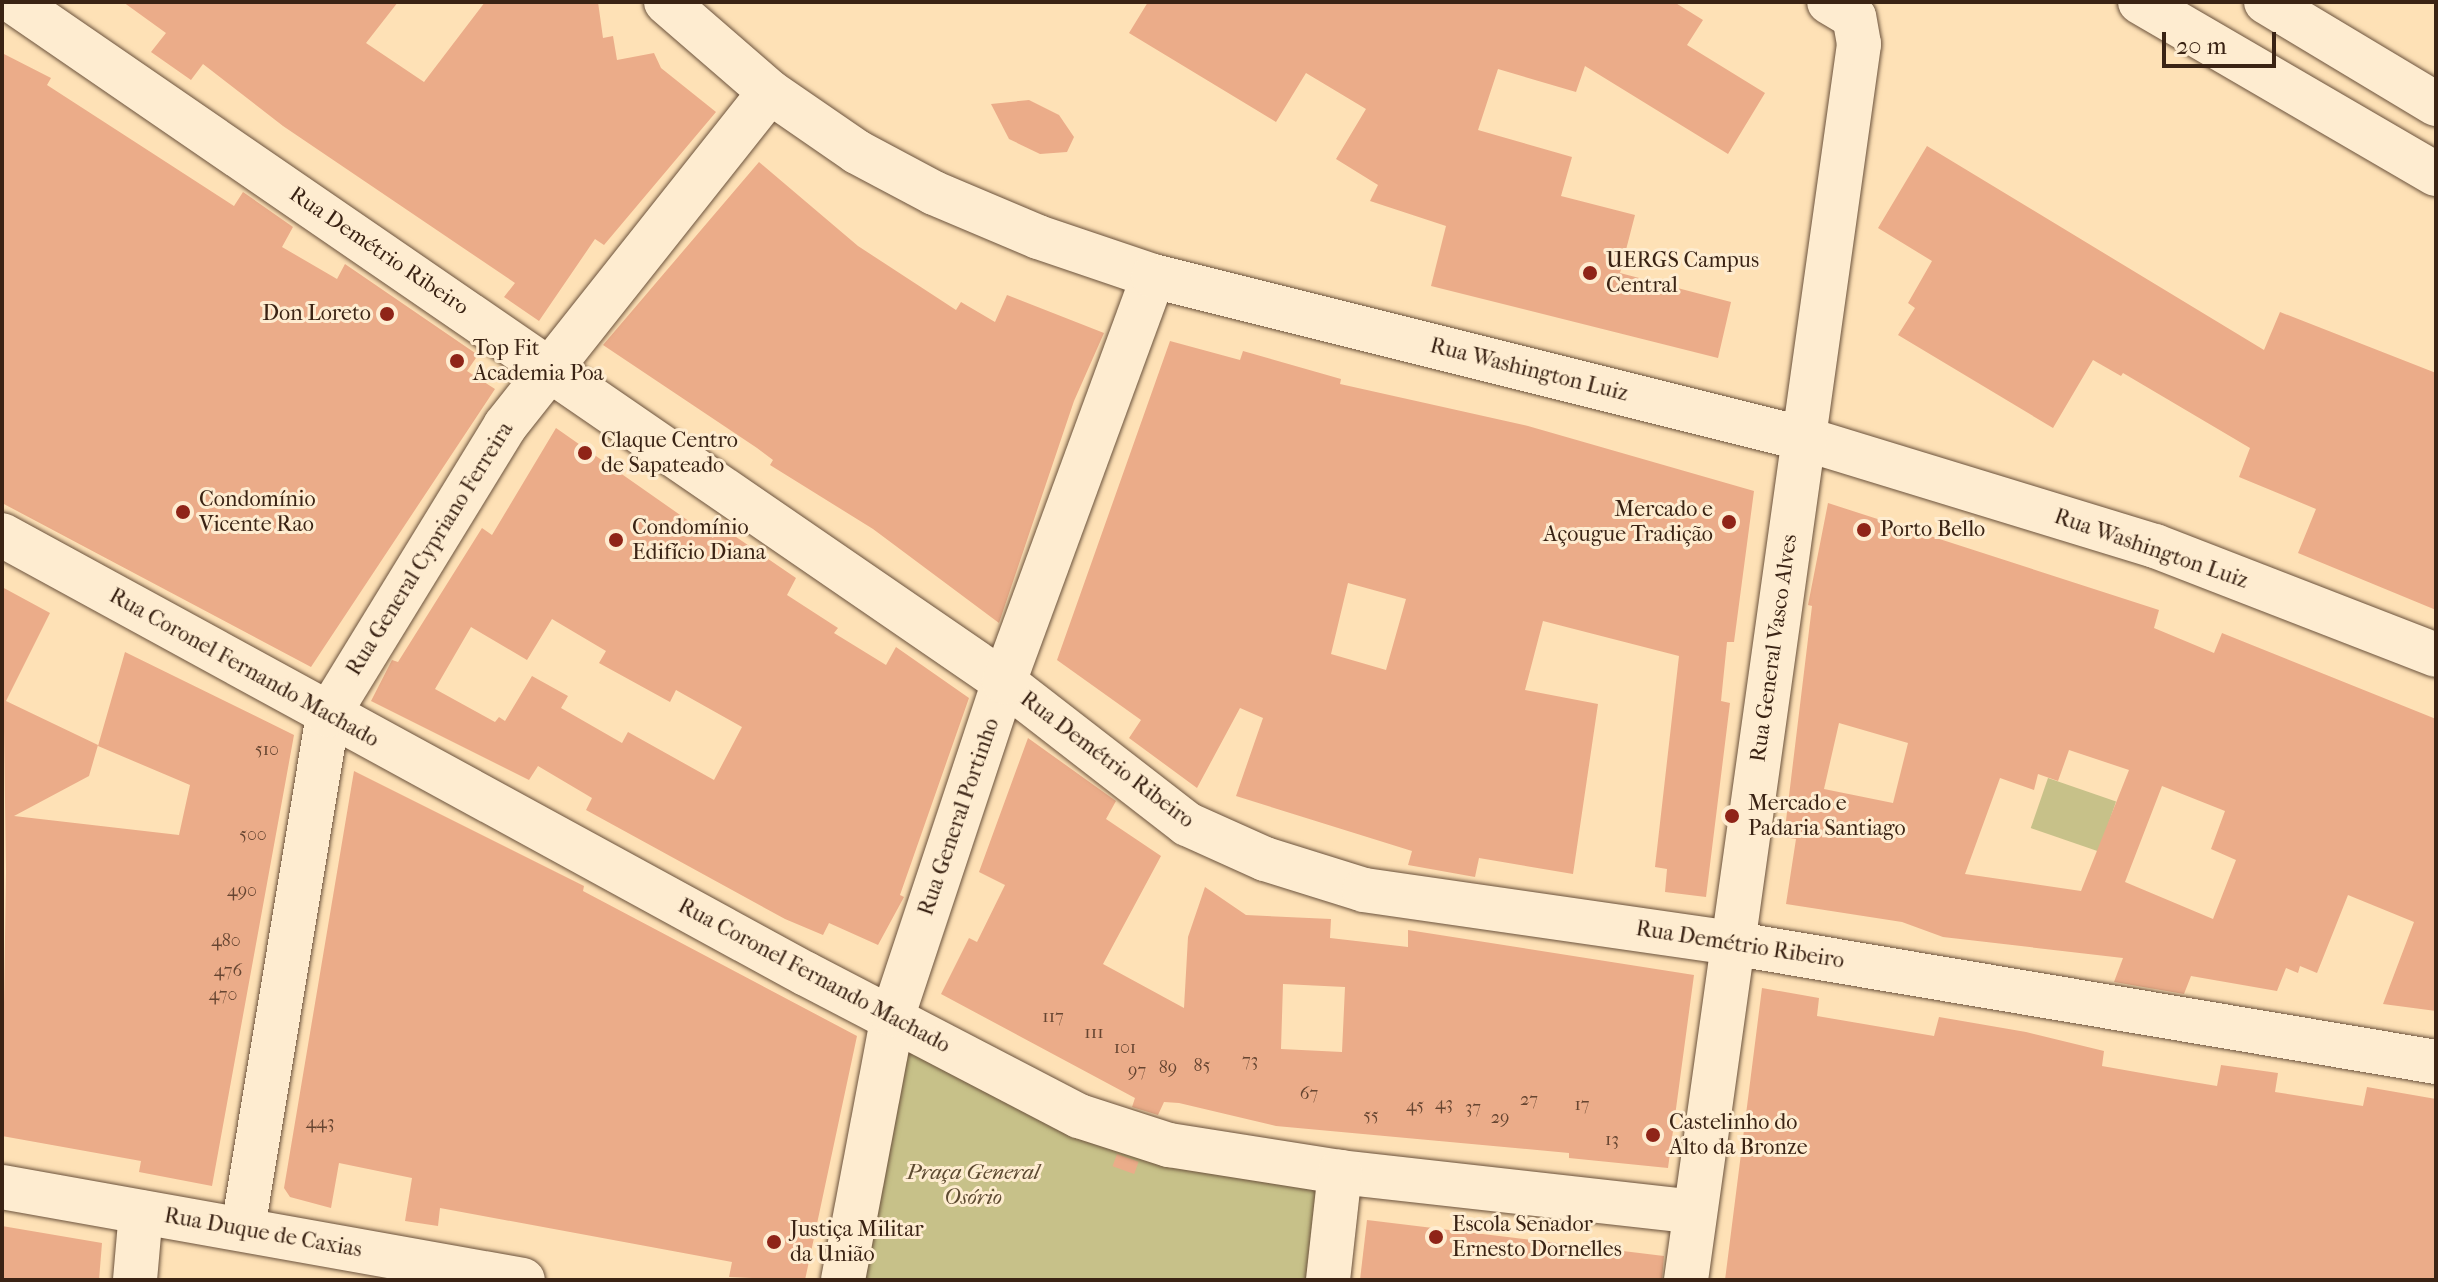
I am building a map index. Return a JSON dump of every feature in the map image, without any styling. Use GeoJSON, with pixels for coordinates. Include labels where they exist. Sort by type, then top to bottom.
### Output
{"type":"FeatureCollection","features":[{"type":"Feature","properties":{"kind":"street","name":"Rua Demétrio Ribeiro"},"geometry":{"type":"LineString","coordinates":[[14,2],[550,367],[1004,682],[1187,824],[1265,859],[1364,890],[1731,943],[2436,1062]]}},
{"type":"Feature","properties":{"kind":"street","name":"Rua Washington Luiz"},"geometry":{"type":"LineString","coordinates":[[666,2],[770,92],[857,152],[934,193],[1153,276],[1805,439],[2155,546],[2436,655]]}},
{"type":"Feature","properties":{"kind":"street"},"geometry":{"type":"LineString","coordinates":[[2140,2],[2436,174]]}},
{"type":"Feature","properties":{"kind":"street"},"geometry":{"type":"LineString","coordinates":[[2266,2],[2436,104]]}},
{"type":"Feature","properties":{"kind":"street","name":"Rua General Vasco Alves"},"geometry":{"type":"LineString","coordinates":[[1686,1280],[1859,44],[1841,10]]}},
{"type":"Feature","properties":{"kind":"street","name":"Rua General Cypriano Ferreira"},"geometry":{"type":"LineString","coordinates":[[243,1228],[328,715],[505,426],[770,92]]}},
{"type":"Feature","properties":{"kind":"street","name":"Rua General Portinho"},"geometry":{"type":"LineString","coordinates":[[843,1280],[893,1015],[1004,682],[1153,276]]}},
{"type":"Feature","properties":{"kind":"street","name":"Rua Coronel Fernando Machado"},"geometry":{"type":"LineString","coordinates":[[2,535],[806,974],[893,1015],[1079,1116],[1169,1145],[1340,1172],[1695,1212]]}},
{"type":"Feature","properties":{"kind":"street"},"geometry":{"type":"LineString","coordinates":[[1328,1280],[1340,1172]]}},
{"type":"Feature","properties":{"kind":"street","name":"Rua Duque de Caxias"},"geometry":{"type":"LineString","coordinates":[[2,1187],[523,1280]]}},
{"type":"Feature","properties":{"kind":"street"},"geometry":{"type":"LineString","coordinates":[[135,1280],[141,1212]]}},
{"type":"Feature","properties":{"kind":"green space"},"geometry":{"type":"Polygon","coordinates":[[[2048,778],[2116,801],[2099,852],[2031,828],[2048,778]]]}},
{"type":"Feature","properties":{"kind":"green space","name":"Praça General Osório"},"geometry":{"type":"Polygon","coordinates":[[[902,1039],[1325,1182],[1316,1280],[855,1280],[902,1039]]]}},
{"type":"Feature","properties":{"kind":"building"},"geometry":{"type":"Polygon","coordinates":[[[123,2],[398,2],[366,43],[424,82],[485,2],[598,2],[603,38],[613,36],[617,60],[654,53],[661,68],[716,112],[604,245],[595,239],[539,321],[504,297],[515,283],[283,126],[203,64],[191,80],[151,52],[166,33],[123,2]]]}},
{"type":"Feature","properties":{"kind":"building"},"geometry":{"type":"Polygon","coordinates":[[[1148,2],[1674,2],[1703,20],[1687,45],[1765,93],[1728,154],[1585,66],[1576,92],[1498,69],[1478,130],[1572,157],[1561,196],[1635,215],[1620,273],[1731,302],[1718,358],[1431,286],[1446,226],[1370,201],[1378,185],[1336,159],[1366,109],[1306,73],[1276,122],[1129,33],[1148,2]]]}},
{"type":"Feature","properties":{"kind":"building"},"geometry":{"type":"Polygon","coordinates":[[[2,53],[51,78],[47,85],[234,206],[243,192],[293,227],[282,247],[337,279],[345,264],[478,355],[467,371],[495,389],[311,667],[2,503],[2,53]]]}},
{"type":"Feature","properties":{"kind":"building"},"geometry":{"type":"Polygon","coordinates":[[[1029,100],[1059,115],[1074,137],[1067,152],[1040,154],[1009,139],[991,104],[1029,100]]]}},
{"type":"Feature","properties":{"kind":"building"},"geometry":{"type":"Polygon","coordinates":[[[1927,146],[2264,350],[2280,312],[2436,373],[2436,610],[2298,553],[2316,509],[2239,477],[2250,448],[2123,373],[2121,376],[2093,360],[2053,428],[1898,335],[1915,308],[1908,303],[1932,261],[1878,228],[1927,146]]]}},
{"type":"Feature","properties":{"kind":"building"},"geometry":{"type":"Polygon","coordinates":[[[759,162],[858,246],[956,310],[961,302],[995,322],[1007,295],[1104,333],[1074,401],[999,623],[873,529],[770,465],[773,460],[757,448],[603,345],[759,162]]]}},
{"type":"Feature","properties":{"kind":"building"},"geometry":{"type":"Polygon","coordinates":[[[1170,341],[1240,360],[1243,351],[1341,379],[1340,384],[1528,426],[1754,491],[1734,642],[1727,642],[1721,701],[1730,703],[1706,897],[1665,892],[1667,869],[1655,867],[1679,656],[1543,621],[1525,690],[1598,704],[1573,874],[1479,858],[1475,877],[1408,865],[1412,851],[1236,796],[1263,718],[1240,708],[1197,788],[1129,738],[1141,720],[1057,660],[1170,341]],[[1348,583],[1331,654],[1386,670],[1406,599],[1348,583]]]}},
{"type":"Feature","properties":{"kind":"building"},"geometry":{"type":"Polygon","coordinates":[[[556,428],[713,538],[720,526],[796,578],[787,595],[838,628],[834,633],[886,665],[896,647],[969,698],[900,895],[904,897],[878,945],[829,923],[823,935],[785,919],[586,810],[592,798],[538,766],[529,780],[371,701],[392,660],[398,662],[482,528],[492,535],[556,428]],[[552,619],[527,660],[471,627],[435,689],[495,722],[499,717],[505,721],[532,676],[568,696],[561,708],[622,743],[628,732],[714,780],[742,727],[676,690],[670,702],[599,663],[606,651],[552,619]]]}},
{"type":"Feature","properties":{"kind":"building"},"geometry":{"type":"Polygon","coordinates":[[[1828,503],[2159,610],[2154,628],[2214,653],[2222,633],[2436,719],[2436,1011],[2383,1004],[2414,922],[2348,895],[2317,973],[2300,966],[2298,973],[2286,968],[2277,991],[2191,976],[2184,994],[2114,982],[2123,958],[1943,937],[1902,922],[1786,904],[1796,839],[1784,837],[1812,606],[1808,605],[1828,503]],[[1839,723],[1824,789],[1893,803],[1908,743],[1839,723]],[[2069,750],[2058,781],[2038,774],[2034,790],[2000,778],[1965,874],[2081,891],[2129,770],[2069,750]],[[2162,786],[2125,882],[2213,919],[2236,860],[2211,849],[2225,811],[2162,786]]]}},
{"type":"Feature","properties":{"kind":"building"},"geometry":{"type":"Polygon","coordinates":[[[2,587],[50,613],[6,701],[98,745],[89,776],[14,816],[179,835],[190,785],[98,746],[125,652],[294,735],[212,1186],[139,1172],[141,1161],[2,1136],[6,872],[2,587]]]}},
{"type":"Feature","properties":{"kind":"building"},"geometry":{"type":"Polygon","coordinates":[[[1028,738],[1116,801],[1106,819],[1161,856],[1103,964],[1184,1008],[1188,937],[1205,887],[1246,915],[1331,919],[1330,938],[1408,947],[1408,930],[1694,975],[1668,1168],[1569,1158],[1569,1153],[1276,1126],[1179,1103],[1164,1102],[1158,1115],[1132,1107],[1135,1098],[941,994],[969,938],[977,942],[1005,885],[979,872],[1028,738]],[[1283,984],[1281,1049],[1342,1052],[1345,987],[1283,984]]]}},
{"type":"Feature","properties":{"kind":"building"},"geometry":{"type":"Polygon","coordinates":[[[354,771],[584,886],[583,891],[857,1036],[805,1280],[729,1277],[732,1262],[440,1208],[438,1226],[405,1221],[412,1178],[339,1163],[331,1208],[290,1197],[284,1188],[354,771]]]}},
{"type":"Feature","properties":{"kind":"building"},"geometry":{"type":"Polygon","coordinates":[[[1762,988],[1819,998],[1817,1016],[1934,1036],[1939,1017],[2026,1032],[2104,1051],[2102,1066],[2217,1086],[2221,1065],[2278,1073],[2275,1092],[2363,1106],[2367,1087],[2436,1099],[2436,1280],[1725,1280],[1762,988]]]}},
{"type":"Feature","properties":{"kind":"building"},"geometry":{"type":"Polygon","coordinates":[[[1117,1154],[1139,1162],[1134,1174],[1113,1166],[1117,1154]]]}},
{"type":"Feature","properties":{"kind":"building","name":"Escola Senador Ernesto Dornelles"},"geometry":{"type":"Polygon","coordinates":[[[1367,1220],[1664,1256],[1662,1280],[1360,1280],[1367,1220]]]}},
{"type":"Feature","properties":{"kind":"building"},"geometry":{"type":"Polygon","coordinates":[[[2,1226],[102,1243],[99,1280],[2,1280],[2,1226]]]}},
{"type":"Feature","properties":{"kind":"place","name":"UERGS Campus Central"},"geometry":{"type":"Point","coordinates":[1590,273]}},
{"type":"Feature","properties":{"kind":"place","name":"Don Loreto"},"geometry":{"type":"Point","coordinates":[387,314]}},
{"type":"Feature","properties":{"kind":"place","name":"Top Fit Academia Poa"},"geometry":{"type":"Point","coordinates":[457,361]}},
{"type":"Feature","properties":{"kind":"place","name":"Claque Centro de Sapateado"},"geometry":{"type":"Point","coordinates":[585,453]}},
{"type":"Feature","properties":{"kind":"place","name":"Condomínio Vicente Rao"},"geometry":{"type":"Point","coordinates":[183,512]}},
{"type":"Feature","properties":{"kind":"place","name":"Mercado e Açougue Tradição"},"geometry":{"type":"Point","coordinates":[1729,522]}},
{"type":"Feature","properties":{"kind":"place","name":"Porto Bello"},"geometry":{"type":"Point","coordinates":[1864,530]}},
{"type":"Feature","properties":{"kind":"place","name":"Condomínio Edifício Diana"},"geometry":{"type":"Point","coordinates":[616,540]}},
{"type":"Feature","properties":{"kind":"place","name":"Mercado e Padaria Santiago"},"geometry":{"type":"Point","coordinates":[1732,816]}},
{"type":"Feature","properties":{"kind":"place","name":"Castelinho do Alto da Bronze"},"geometry":{"type":"Point","coordinates":[1653,1135]}},
{"type":"Feature","properties":{"kind":"place","name":"Escola Senador Ernesto Dornelles"},"geometry":{"type":"Point","coordinates":[1436,1237]}},
{"type":"Feature","properties":{"kind":"place","name":"Justiça Militar da União"},"geometry":{"type":"Point","coordinates":[774,1242]}}]}
